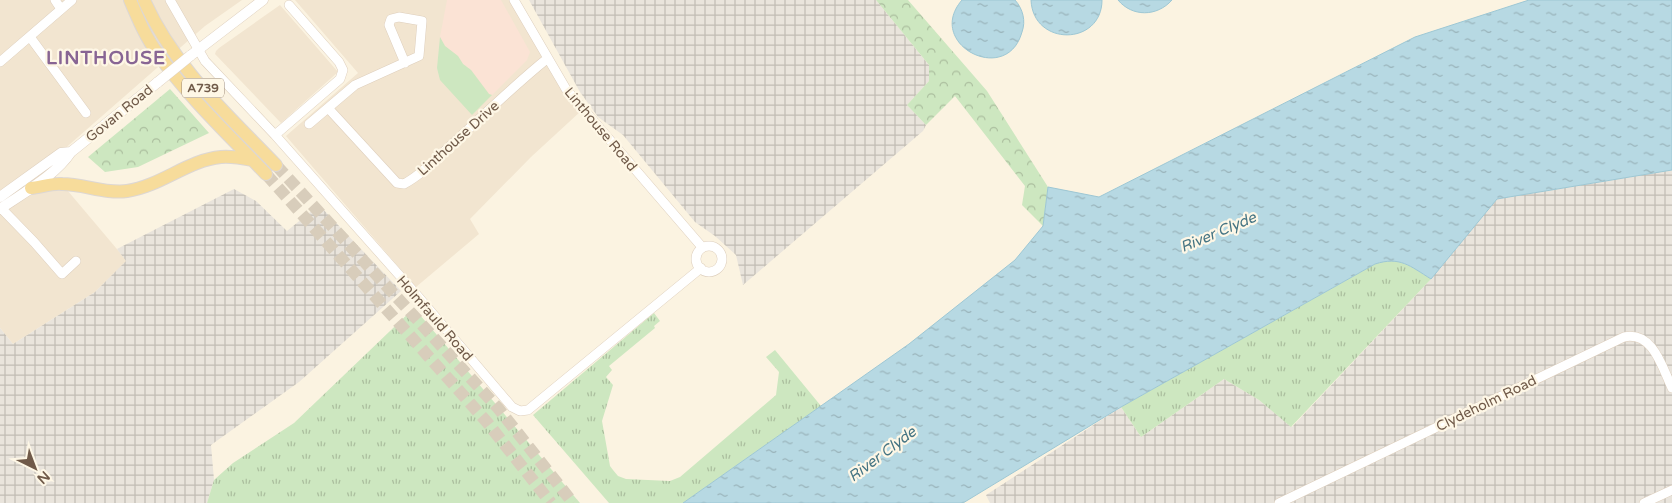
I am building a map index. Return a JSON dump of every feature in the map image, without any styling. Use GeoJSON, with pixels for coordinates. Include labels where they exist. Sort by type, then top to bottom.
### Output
{"type":"FeatureCollection","features":[{"type":"Feature","properties":{"kind":"main road","name":"A739"},"geometry":{"type":"LineString","coordinates":[[130,0],[158,55],[203,108],[266,174]]}},
{"type":"Feature","properties":{"kind":"main road","name":"A739"},"geometry":{"type":"LineString","coordinates":[[144,0],[159,29],[190,74],[276,165]]}},
{"type":"Feature","properties":{"kind":"main road"},"geometry":{"type":"LineString","coordinates":[[32,188],[61,183],[113,191],[127,191],[142,187],[198,163],[220,157],[252,160]]}},
{"type":"Feature","properties":{"kind":"street"},"geometry":{"type":"LineString","coordinates":[[55,0],[61,9]]}},
{"type":"Feature","properties":{"kind":"street"},"geometry":{"type":"LineString","coordinates":[[0,62],[72,0]]}},
{"type":"Feature","properties":{"kind":"street","name":"Holmfauld Road"},"geometry":{"type":"LineString","coordinates":[[170,0],[194,39],[194,53],[205,61],[276,135],[416,294],[512,407],[520,412],[528,410],[701,268]]}},
{"type":"Feature","properties":{"kind":"street","name":"Govan Road"},"geometry":{"type":"LineString","coordinates":[[0,208],[32,188],[66,160],[70,152],[263,0]]}},
{"type":"Feature","properties":{"kind":"street","name":"Linthouse Road"},"geometry":{"type":"LineString","coordinates":[[514,0],[566,89],[702,248],[710,246],[717,248],[722,255],[722,260],[714,271],[709,272],[701,268]]}},
{"type":"Feature","properties":{"kind":"street"},"geometry":{"type":"LineString","coordinates":[[276,135],[340,79],[343,70],[339,62],[289,5]]}},
{"type":"Feature","properties":{"kind":"street"},"geometry":{"type":"LineString","coordinates":[[309,124],[355,85],[405,63],[419,56],[422,21],[399,16],[391,19],[389,25],[405,63]]}},
{"type":"Feature","properties":{"kind":"street"},"geometry":{"type":"LineString","coordinates":[[30,37],[86,113]]}},
{"type":"Feature","properties":{"kind":"street","name":"Linthouse Drive"},"geometry":{"type":"LineString","coordinates":[[328,108],[397,183],[404,184],[423,170],[483,117],[515,85],[548,58]]}},
{"type":"Feature","properties":{"kind":"street","name":"Govan Road"},"geometry":{"type":"LineString","coordinates":[[0,197],[61,153],[70,152]]}},
{"type":"Feature","properties":{"kind":"street"},"geometry":{"type":"LineString","coordinates":[[0,208],[34,242],[62,274],[76,261]]}},
{"type":"Feature","properties":{"kind":"street"},"geometry":{"type":"LineString","coordinates":[[701,268],[696,259],[702,248]]}},
{"type":"Feature","properties":{"kind":"street","name":"Clydeholm Road"},"geometry":{"type":"LineString","coordinates":[[1279,503],[1624,337],[1636,336],[1651,345],[1672,388]]}},
{"type":"Feature","properties":{"kind":"street"},"geometry":{"type":"LineString","coordinates":[[1644,503],[1672,490]]}},
{"type":"Feature","properties":{"kind":"shaded area"},"geometry":{"type":"Polygon","coordinates":[[[0,0],[242,0],[205,26],[46,165],[127,261],[95,292],[13,344],[0,328],[0,0]]]}},
{"type":"Feature","properties":{"kind":"shaded area"},"geometry":{"type":"Polygon","coordinates":[[[295,0],[510,0],[581,111],[531,157],[470,219],[479,234],[416,287],[286,136],[358,73],[295,0]]]}},
{"type":"Feature","properties":{"kind":"shaded area"},"geometry":{"type":"Polygon","coordinates":[[[447,0],[501,0],[530,52],[527,60],[492,95],[489,94],[458,56],[445,46],[440,37],[447,0]]]}},
{"type":"Feature","properties":{"kind":"shaded area"},"geometry":{"type":"Polygon","coordinates":[[[529,0],[876,0],[929,65],[929,81],[907,105],[926,125],[923,131],[743,285],[736,255],[715,236],[695,222],[623,135],[598,117],[580,92],[529,0]]]}},
{"type":"Feature","properties":{"kind":"shaded area"},"geometry":{"type":"Polygon","coordinates":[[[280,5],[338,72],[281,123],[215,54],[219,48],[280,5]]]}},
{"type":"Feature","properties":{"kind":"shaded area"},"geometry":{"type":"Polygon","coordinates":[[[1672,170],[1672,503],[990,503],[986,495],[1121,407],[1141,437],[1224,379],[1259,400],[1292,427],[1431,279],[1497,199],[1672,170]]]}},
{"type":"Feature","properties":{"kind":"shaded area"},"geometry":{"type":"Polygon","coordinates":[[[234,189],[256,201],[287,231],[319,205],[401,291],[299,382],[211,445],[214,480],[207,503],[0,503],[0,328],[13,344],[95,292],[126,261],[117,249],[234,189]]]}},
{"type":"Feature","properties":{"kind":"green space"},"geometry":{"type":"Polygon","coordinates":[[[876,0],[908,0],[987,91],[1048,187],[1043,226],[1022,205],[1025,186],[955,96],[926,125],[907,105],[929,81],[929,65],[876,0]]]}},
{"type":"Feature","properties":{"kind":"green space"},"geometry":{"type":"Polygon","coordinates":[[[440,37],[445,46],[458,56],[489,94],[492,95],[472,115],[440,80],[437,68],[440,37]]]}},
{"type":"Feature","properties":{"kind":"green space"},"geometry":{"type":"Polygon","coordinates":[[[170,89],[209,133],[138,167],[105,172],[88,157],[170,89]]]}},
{"type":"Feature","properties":{"kind":"green space"},"geometry":{"type":"Polygon","coordinates":[[[1388,260],[1405,264],[1431,279],[1291,427],[1259,400],[1224,379],[1141,437],[1121,407],[1375,264],[1388,260]]]}},
{"type":"Feature","properties":{"kind":"green space"},"geometry":{"type":"Polygon","coordinates":[[[414,308],[580,503],[207,503],[214,480],[233,463],[294,423],[414,308]]]}},
{"type":"Feature","properties":{"kind":"green space"},"geometry":{"type":"Polygon","coordinates":[[[654,313],[660,321],[654,326],[655,328],[609,366],[612,370],[606,377],[613,385],[602,421],[610,466],[618,476],[626,479],[670,481],[680,477],[776,395],[779,372],[766,357],[775,350],[821,406],[683,503],[609,503],[533,415],[654,313]]]}},
{"type":"Feature","properties":{"kind":"water"},"geometry":{"type":"Polygon","coordinates":[[[962,0],[1015,0],[1022,11],[1024,24],[1014,48],[1001,56],[986,58],[972,53],[960,44],[953,31],[953,16],[962,0]]]}},
{"type":"Feature","properties":{"kind":"water"},"geometry":{"type":"Polygon","coordinates":[[[1031,0],[1102,0],[1099,15],[1091,26],[1080,33],[1067,35],[1054,33],[1043,26],[1035,15],[1031,0]]]}},
{"type":"Feature","properties":{"kind":"water"},"geometry":{"type":"Polygon","coordinates":[[[1118,0],[1172,0],[1159,10],[1145,13],[1130,10],[1118,0]]]}},
{"type":"Feature","properties":{"kind":"water","name":"River Clyde"},"geometry":{"type":"Polygon","coordinates":[[[1529,0],[1672,0],[1672,170],[1497,199],[1431,279],[1411,266],[1398,262],[1391,261],[1375,264],[1121,407],[963,503],[683,503],[909,344],[1015,260],[1043,226],[1048,187],[1099,197],[1415,37],[1529,0]]]}},
{"type":"Feature","properties":{"kind":"tunnel"},"geometry":{"type":"LineString","coordinates":[[276,165],[498,408],[573,503]]}},
{"type":"Feature","properties":{"kind":"tunnel"},"geometry":{"type":"LineString","coordinates":[[266,174],[486,421],[551,503]]}},
{"type":"Feature","properties":{"kind":"district","name":"LINTHOUSE"},"geometry":{"type":"Point","coordinates":[106,57]}}]}
